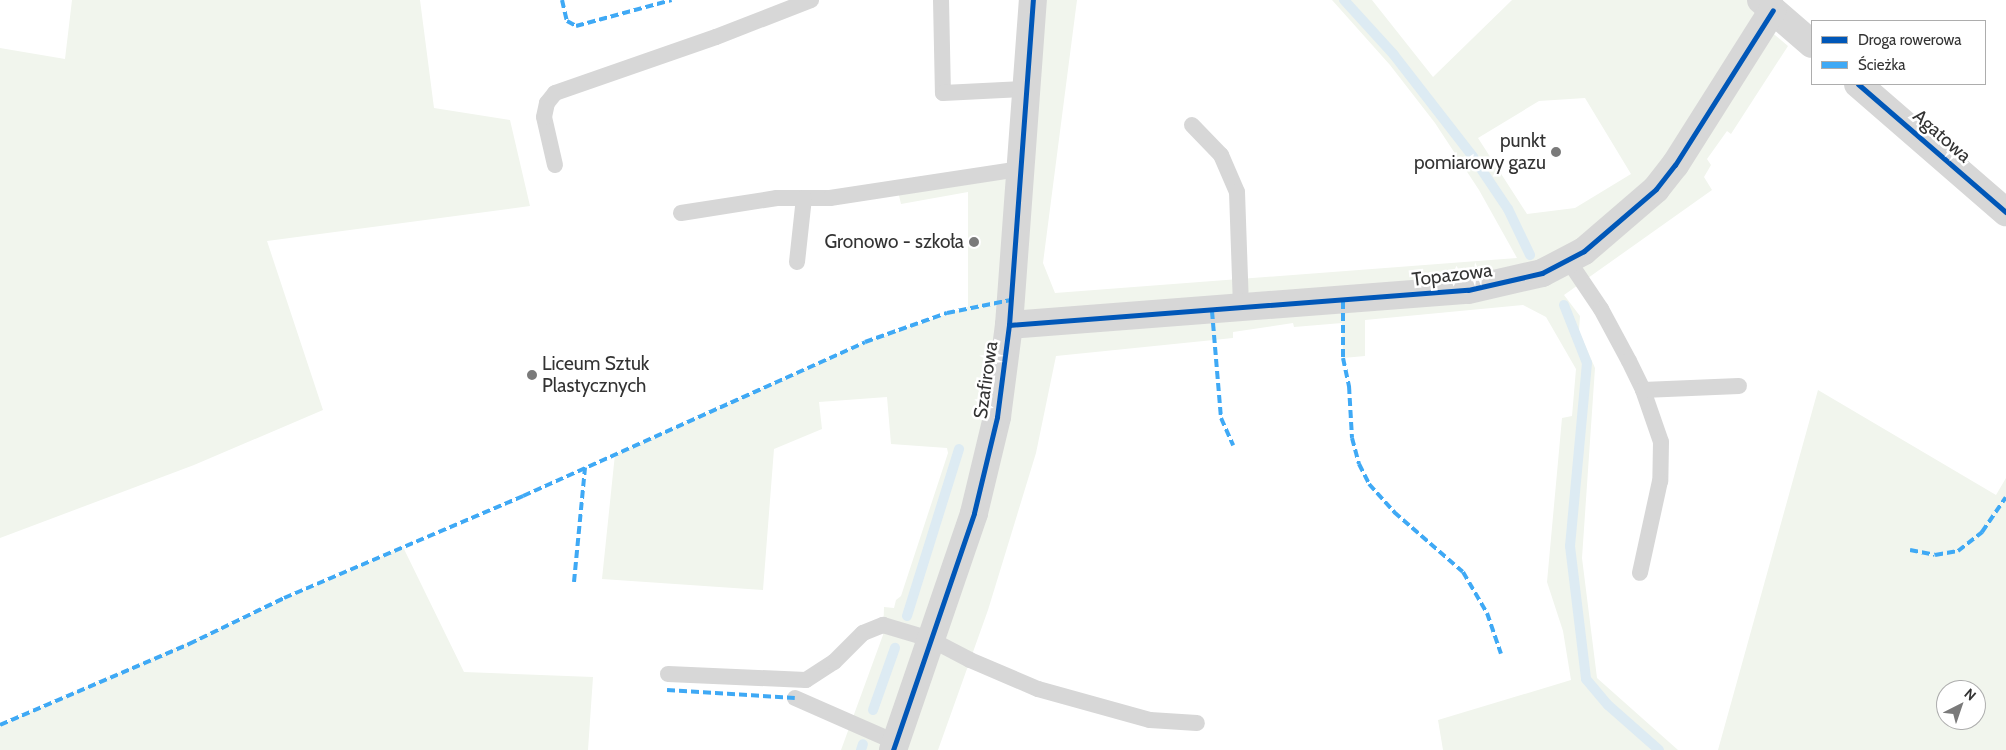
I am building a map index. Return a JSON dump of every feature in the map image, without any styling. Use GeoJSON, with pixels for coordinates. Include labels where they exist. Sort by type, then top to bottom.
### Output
{"type":"FeatureCollection","features":[{"type":"Feature","properties":{"kind":"street","name":"Szafirowa"},"geometry":{"type":"LineString","coordinates":[[894,746],[980,494],[996,417],[1009,326],[1033,0]]}},
{"type":"Feature","properties":{"kind":"street"},"geometry":{"type":"LineString","coordinates":[[1767,5],[1811,43]]}},
{"type":"Feature","properties":{"kind":"street","name":"Topazowa"},"geometry":{"type":"LineString","coordinates":[[1009,326],[1468,290],[1528,278],[1568,260],[1609,232],[1660,183],[1725,88],[1767,5]]}},
{"type":"Feature","properties":{"kind":"street","name":"Agatowa"},"geometry":{"type":"LineString","coordinates":[[1859,85],[2006,212]]}},
{"type":"Feature","properties":{"kind":"lane"},"geometry":{"type":"LineString","coordinates":[[555,165],[544,117],[547,103],[555,93],[716,37],[812,0]]}},
{"type":"Feature","properties":{"kind":"lane"},"geometry":{"type":"LineString","coordinates":[[941,0],[943,93],[1026,89]]}},
{"type":"Feature","properties":{"kind":"lane"},"geometry":{"type":"LineString","coordinates":[[1192,125],[1221,155],[1237,192],[1241,309]]}},
{"type":"Feature","properties":{"kind":"lane"},"geometry":{"type":"LineString","coordinates":[[681,214],[777,198],[830,198],[1020,169]]}},
{"type":"Feature","properties":{"kind":"lane"},"geometry":{"type":"LineString","coordinates":[[797,262],[804,198]]}},
{"type":"Feature","properties":{"kind":"lane"},"geometry":{"type":"LineString","coordinates":[[1568,260],[1601,309],[1643,390],[1658,433],[1662,456],[1660,481],[1640,573]]}},
{"type":"Feature","properties":{"kind":"lane"},"geometry":{"type":"LineString","coordinates":[[1643,390],[1739,386]]}},
{"type":"Feature","properties":{"kind":"lane"},"geometry":{"type":"LineString","coordinates":[[668,674],[806,680],[834,662],[863,633],[875,626],[884,625],[930,639],[970,660],[1038,689],[1150,720],[1197,723]]}},
{"type":"Feature","properties":{"kind":"lane"},"geometry":{"type":"LineString","coordinates":[[795,698],[894,746]]}},
{"type":"Feature","properties":{"kind":"shaded area"},"geometry":{"type":"Polygon","coordinates":[[[72,0],[420,0],[434,108],[510,120],[530,206],[267,241],[323,410],[194,465],[0,538],[0,48],[65,59],[72,0]]]}},
{"type":"Feature","properties":{"kind":"shaded area"},"geometry":{"type":"Polygon","coordinates":[[[1033,0],[1077,0],[1043,263],[1055,293],[1517,258],[1479,190],[1435,123],[1390,65],[1332,0],[1372,0],[1433,77],[1512,0],[1761,0],[1763,25],[1788,46],[1731,134],[1727,131],[1707,159],[1711,165],[1704,177],[1712,190],[1564,295],[1580,316],[1579,331],[1595,368],[1582,558],[1597,678],[1678,750],[1443,750],[1438,720],[1571,680],[1563,631],[1547,582],[1562,418],[1572,416],[1576,369],[1546,317],[1523,305],[1365,320],[1365,356],[1343,358],[1342,323],[1294,327],[1293,323],[1233,332],[1233,338],[1056,356],[1036,453],[988,610],[938,750],[841,750],[883,635],[884,607],[894,608],[896,600],[901,596],[948,453],[947,448],[891,444],[887,397],[819,402],[822,429],[774,449],[763,590],[602,579],[615,454],[865,342],[968,307],[968,192],[901,204],[897,187],[1020,169],[1033,0]],[[1585,98],[1539,101],[1478,138],[1527,214],[1575,208],[1631,174],[1585,98]]]}},
{"type":"Feature","properties":{"kind":"shaded area"},"geometry":{"type":"Polygon","coordinates":[[[1818,390],[1996,495],[2006,478],[2006,750],[1718,750],[1818,390]]]}},
{"type":"Feature","properties":{"kind":"shaded area"},"geometry":{"type":"Polygon","coordinates":[[[403,547],[464,672],[593,677],[588,750],[0,750],[0,725],[403,547]]]}},
{"type":"Feature","properties":{"kind":"waterway"},"geometry":{"type":"LineString","coordinates":[[1344,0],[1394,55],[1473,157],[1508,209],[1530,255]]}},
{"type":"Feature","properties":{"kind":"waterway"},"geometry":{"type":"LineString","coordinates":[[1564,305],[1587,363],[1570,546],[1586,679],[1608,705],[1659,750]]}},
{"type":"Feature","properties":{"kind":"waterway"},"geometry":{"type":"LineString","coordinates":[[907,616],[959,449]]}},
{"type":"Feature","properties":{"kind":"waterway"},"geometry":{"type":"LineString","coordinates":[[873,710],[895,648]]}},
{"type":"Feature","properties":{"kind":"waterway"},"geometry":{"type":"LineString","coordinates":[[861,750],[863,744]]}},
{"type":"Feature","properties":{"kind":"marked path"},"geometry":{"type":"LineString","coordinates":[[562,0],[567,21],[576,26],[672,0]]}},
{"type":"Feature","properties":{"kind":"marked path"},"geometry":{"type":"LineString","coordinates":[[0,725],[189,644],[284,598],[523,496],[865,342],[947,313],[1011,300]]}},
{"type":"Feature","properties":{"kind":"marked path"},"geometry":{"type":"LineString","coordinates":[[1343,301],[1343,358],[1349,386],[1352,438],[1359,464],[1369,484],[1394,512],[1463,572],[1487,613],[1501,654]]}},
{"type":"Feature","properties":{"kind":"marked path"},"geometry":{"type":"LineString","coordinates":[[1212,311],[1221,418],[1233,445]]}},
{"type":"Feature","properties":{"kind":"marked path"},"geometry":{"type":"LineString","coordinates":[[574,582],[585,468]]}},
{"type":"Feature","properties":{"kind":"marked path"},"geometry":{"type":"LineString","coordinates":[[1910,550],[1935,555],[1958,551],[1982,532],[2006,497]]}},
{"type":"Feature","properties":{"kind":"marked path"},"geometry":{"type":"LineString","coordinates":[[667,690],[795,698]]}},
{"type":"Feature","properties":{"kind":"cycle path"},"geometry":{"type":"LineString","coordinates":[[893,750],[974,513],[997,417],[1009,325],[1033,0]]}},
{"type":"Feature","properties":{"kind":"cycle path"},"geometry":{"type":"LineString","coordinates":[[1009,325],[1468,290],[1542,273],[1584,251],[1656,189],[1675,165],[1773,10]]}},
{"type":"Feature","properties":{"kind":"cycle path"},"geometry":{"type":"LineString","coordinates":[[1859,85],[2006,212]]}},
{"type":"Feature","properties":{"kind":"place","name":"punkt pomiarowy gazu"},"geometry":{"type":"Point","coordinates":[1556,152]}},
{"type":"Feature","properties":{"kind":"place","name":"Gronowo - szkoła"},"geometry":{"type":"Point","coordinates":[974,242]}},
{"type":"Feature","properties":{"kind":"place","name":"Liceum Sztuk Plastycznych"},"geometry":{"type":"Point","coordinates":[532,375]}}]}
